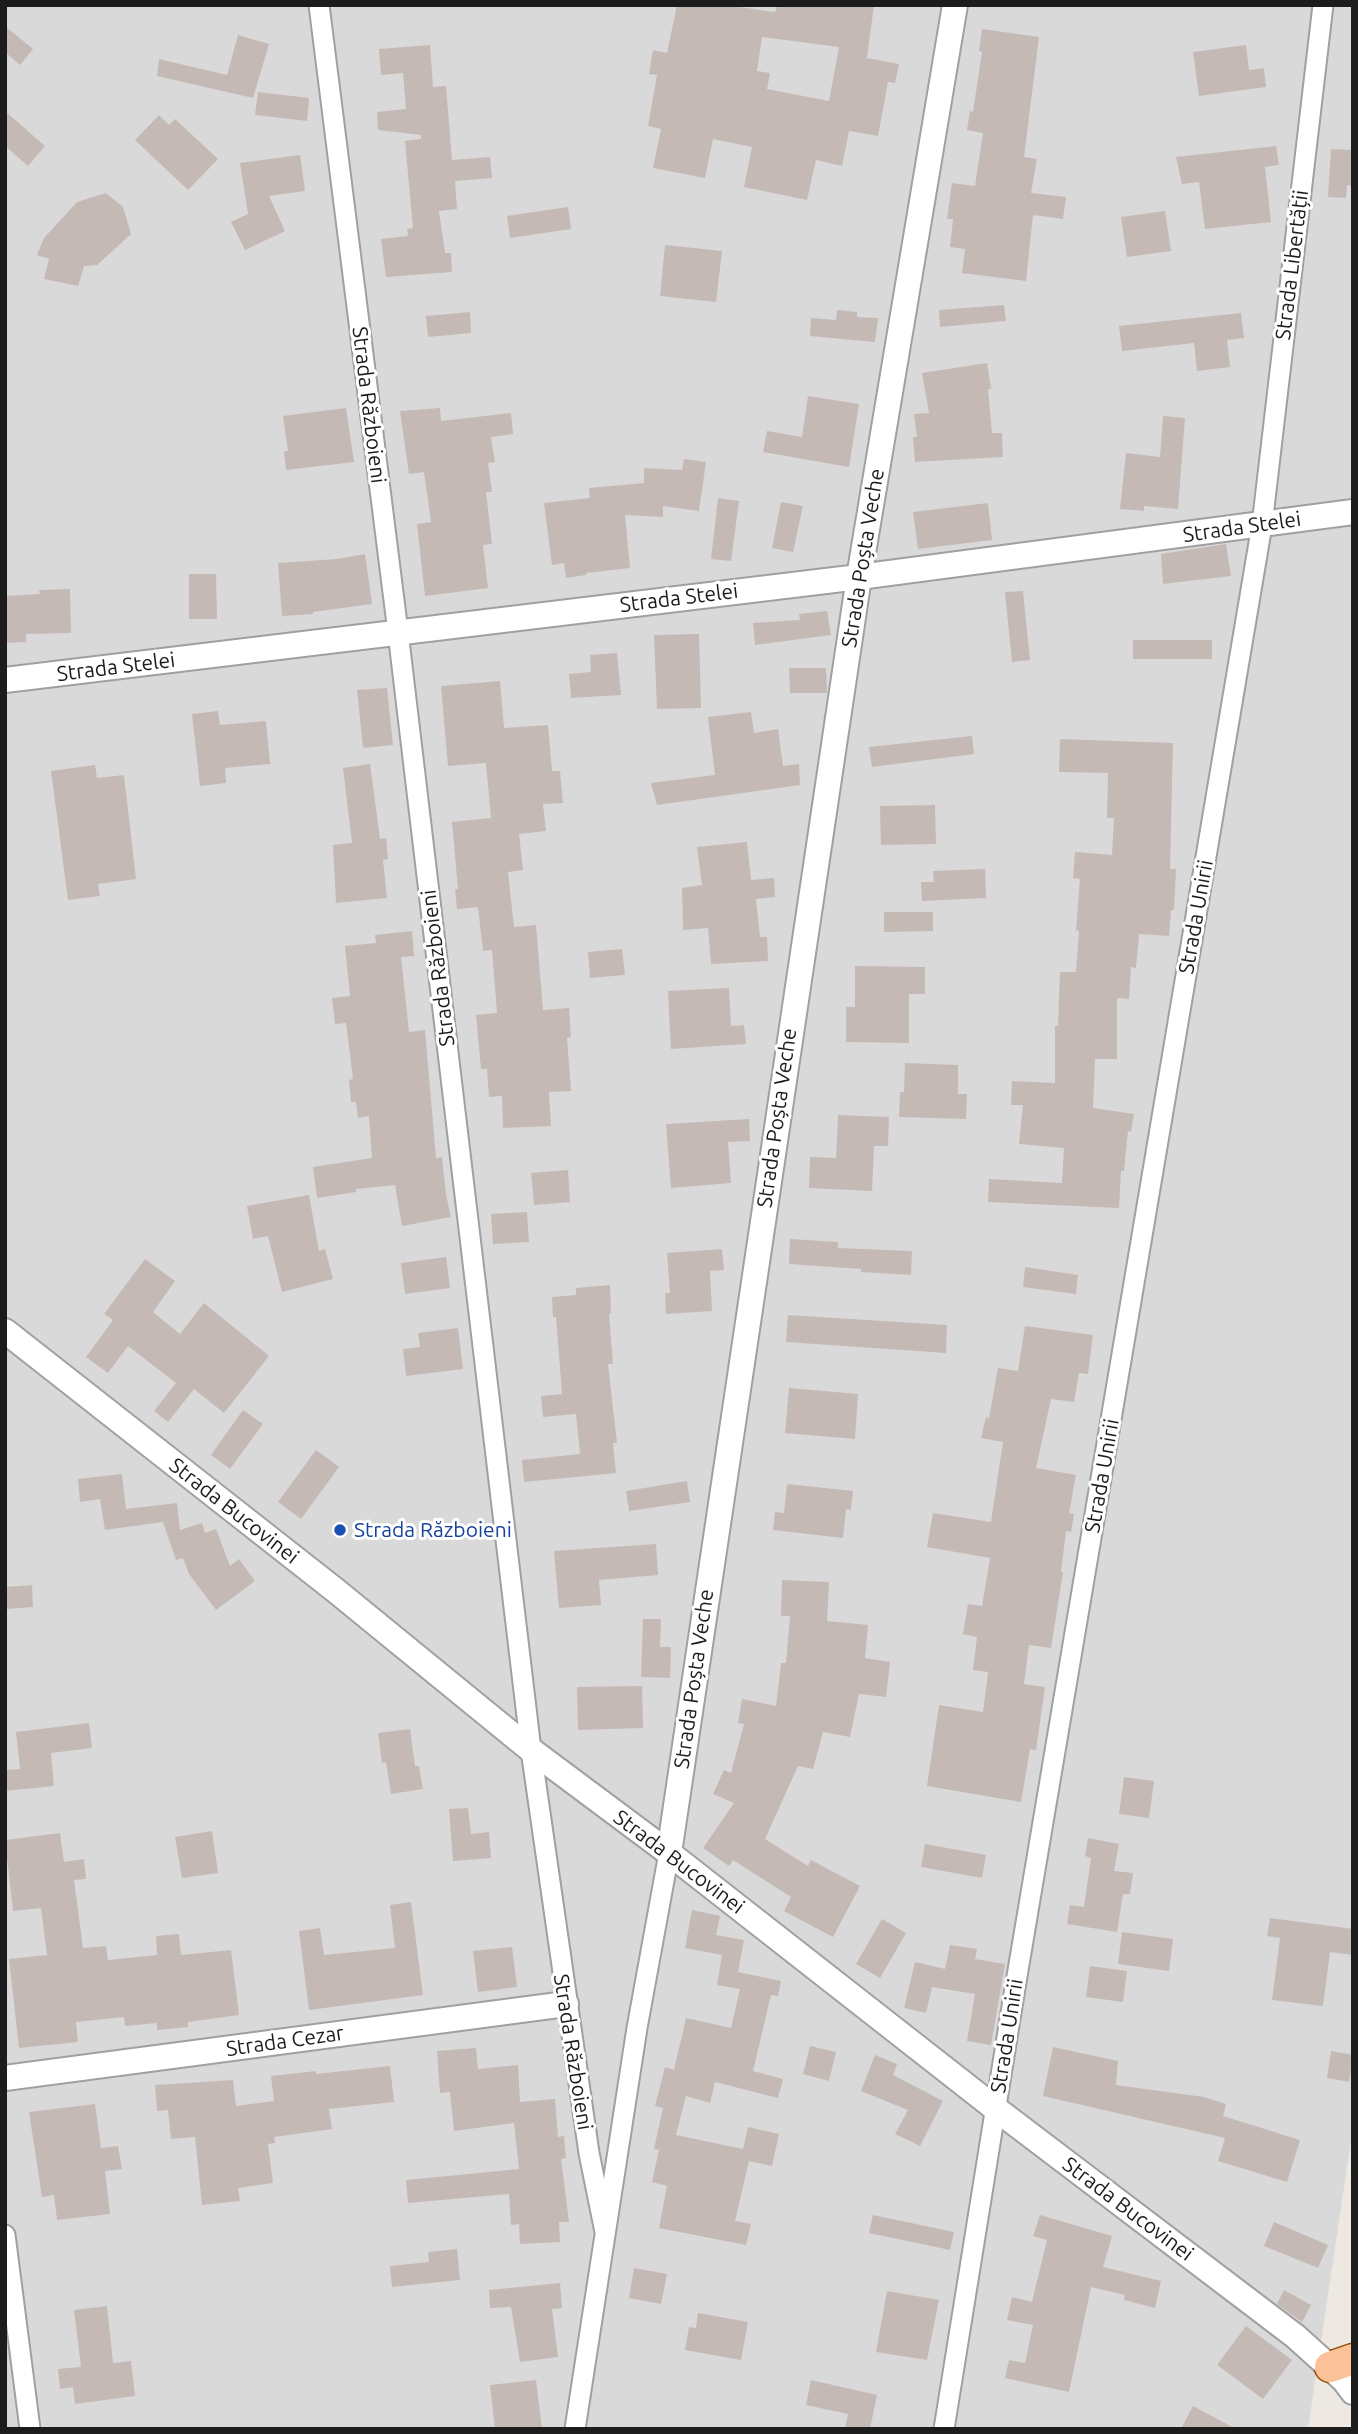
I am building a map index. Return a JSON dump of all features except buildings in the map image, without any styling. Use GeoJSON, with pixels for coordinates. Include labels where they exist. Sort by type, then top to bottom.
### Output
{"type":"FeatureCollection","features":[{"type":"Feature","properties":{"kind":"street","name":"Strada Războieni"},"geometry":{"type":"LineString","coordinates":[[319,5],[398,632],[531,1750],[566,2004],[589,2153],[605,2232],[575,2429]]}},
{"type":"Feature","properties":{"kind":"street","name":"Strada Poșta Veche"},"geometry":{"type":"LineString","coordinates":[[605,2232],[637,2028],[669,1853],[859,577],[955,5]]}},
{"type":"Feature","properties":{"kind":"street","name":"Strada Libertății"},"geometry":{"type":"LineString","coordinates":[[1262,524],[1323,5]]}},
{"type":"Feature","properties":{"kind":"street","name":"Strada Stelei"},"geometry":{"type":"LineString","coordinates":[[5,680],[859,577],[1353,512]]}},
{"type":"Feature","properties":{"kind":"street","name":"Strada Unirii"},"geometry":{"type":"LineString","coordinates":[[944,2429],[1262,524]]}},
{"type":"Feature","properties":{"kind":"street","name":"Strada Bucovinei"},"geometry":{"type":"LineString","coordinates":[[5,1331],[335,1590],[531,1750],[669,1853],[996,2109],[1295,2336],[1341,2363],[1345,2380],[1353,2392]]}},
{"type":"Feature","properties":{"kind":"street","name":"Strada Cezar"},"geometry":{"type":"LineString","coordinates":[[5,2078],[566,2004]]}},
{"type":"Feature","properties":{"kind":"street"},"geometry":{"type":"LineString","coordinates":[[5,2235],[30,2429]]}},
{"type":"Feature","properties":{"kind":"shaded area"},"geometry":{"type":"Polygon","coordinates":[[[5,5],[1353,5],[1353,2127],[1308,2429],[5,2429],[5,5]]]}},
{"type":"Feature","properties":{"kind":"place","name":"Strada Războieni"},"geometry":{"type":"Point","coordinates":[340,1530]}}]}
